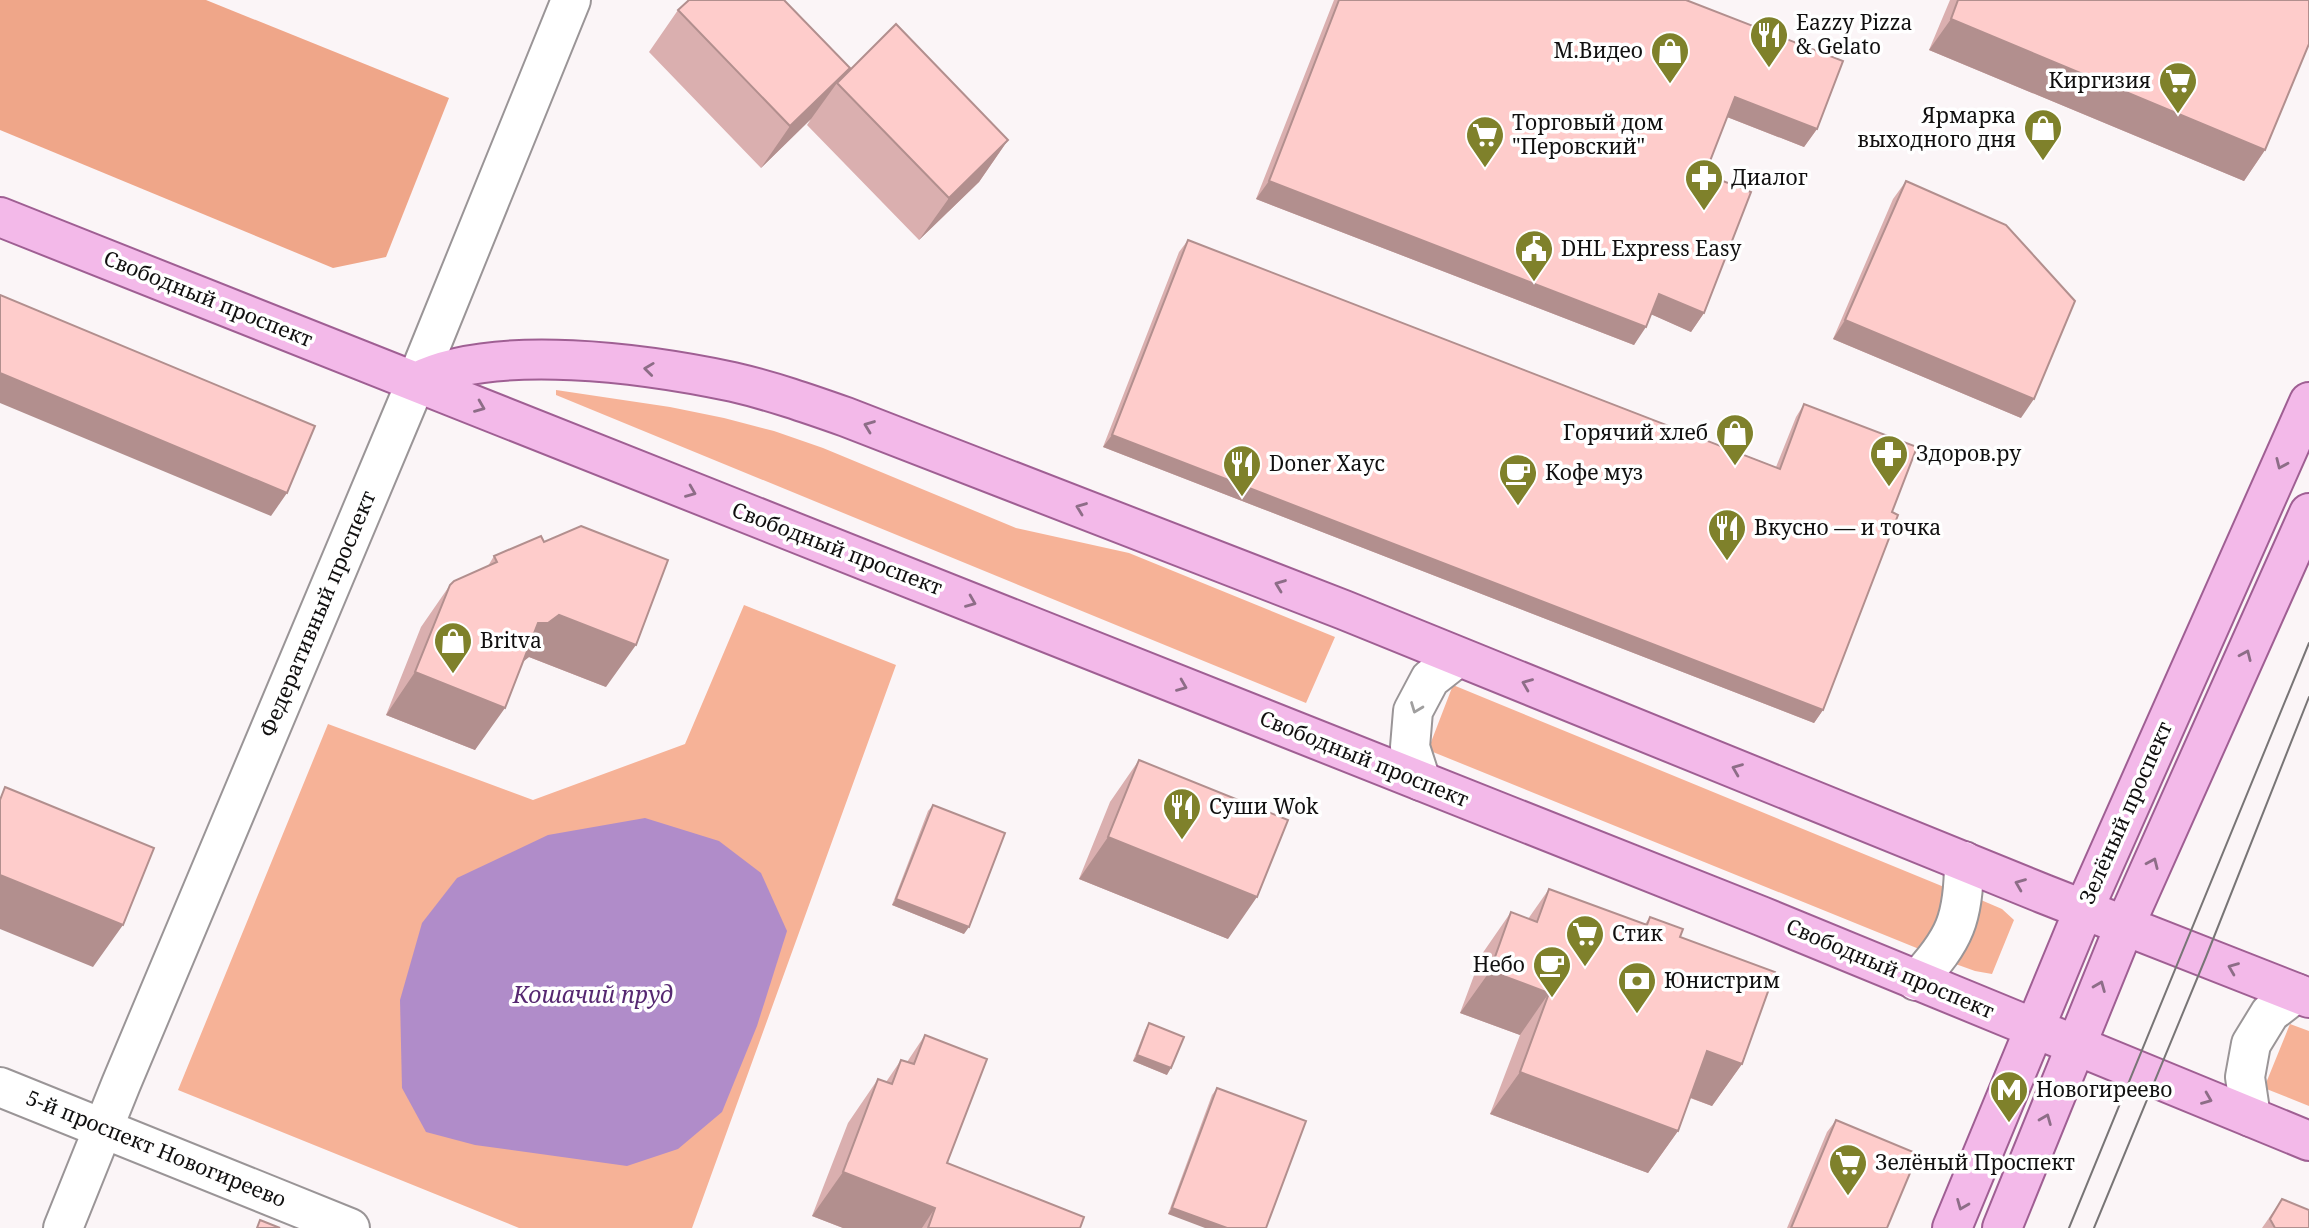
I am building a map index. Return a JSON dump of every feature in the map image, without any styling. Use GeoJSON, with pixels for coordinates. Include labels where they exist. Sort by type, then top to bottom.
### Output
{"type":"FeatureCollection","features":[{"type":"Feature","properties":{"kind":"main road","name":"Свободный проспект"},"geometry":{"type":"LineString","coordinates":[[0,217],[1761,916],[2309,1141]]}},
{"type":"Feature","properties":{"kind":"main road"},"geometry":{"type":"LineString","coordinates":[[416,382],[435,372],[475,363],[519,360],[592,362],[722,380],[789,397],[1132,527],[2303,996]]}},
{"type":"Feature","properties":{"kind":"main road","name":"Зелёный проспект"},"geometry":{"type":"LineString","coordinates":[[1952,1228],[2084,909],[2309,402]]}},
{"type":"Feature","properties":{"kind":"main road"},"geometry":{"type":"LineString","coordinates":[[2002,1228],[2125,925],[2309,513]]}},
{"type":"Feature","properties":{"kind":"street","name":"Федеративный проспект"},"geometry":{"type":"LineString","coordinates":[[63,1228],[416,382],[571,0]]}},
{"type":"Feature","properties":{"kind":"street"},"geometry":{"type":"LineString","coordinates":[[1421,781],[1410,747],[1413,711],[1430,679],[1458,657]]}},
{"type":"Feature","properties":{"kind":"street"},"geometry":{"type":"LineString","coordinates":[[1916,981],[1938,959],[1955,929],[1964,896],[1964,861]]}},
{"type":"Feature","properties":{"kind":"street"},"geometry":{"type":"LineString","coordinates":[[2251,1117],[2245,1077],[2251,1044],[2270,1013],[2303,996]]}},
{"type":"Feature","properties":{"kind":"street","name":"5-й проспект Новогиреево"},"geometry":{"type":"LineString","coordinates":[[0,1087],[350,1228]]}},
{"type":"Feature","properties":{"kind":"shaded area"},"geometry":{"type":"Polygon","coordinates":[[[0,0],[206,0],[449,98],[386,257],[333,268],[0,130],[0,0]]]}},
{"type":"Feature","properties":{"kind":"shaded area"},"geometry":{"type":"Polygon","coordinates":[[[556,390],[670,407],[774,431],[823,448],[1016,528],[1129,553],[1335,637],[1306,703],[556,395],[556,390]]]}},
{"type":"Feature","properties":{"kind":"shaded area"},"geometry":{"type":"Polygon","coordinates":[[[744,605],[896,665],[692,1228],[519,1228],[178,1090],[328,724],[533,800],[685,744],[744,605]]]}},
{"type":"Feature","properties":{"kind":"shaded area"},"geometry":{"type":"Polygon","coordinates":[[[1453,685],[1949,889],[1943,923],[1924,951],[1428,750],[1453,685]]]}},
{"type":"Feature","properties":{"kind":"shaded area"},"geometry":{"type":"Polygon","coordinates":[[[1974,897],[2002,909],[2014,920],[1992,974],[1950,962],[1974,897]]]}},
{"type":"Feature","properties":{"kind":"shaded area"},"geometry":{"type":"Polygon","coordinates":[[[2290,1024],[2309,1031],[2309,1106],[2264,1088],[2290,1024]]]}},
{"type":"Feature","properties":{"kind":"water","name":"Кошачий пруд"},"geometry":{"type":"Polygon","coordinates":[[[645,818],[719,841],[761,873],[787,931],[757,1026],[722,1112],[678,1149],[627,1166],[475,1145],[426,1132],[402,1088],[400,1000],[422,923],[457,878],[548,835],[645,818]]]}},
{"type":"Feature","properties":{"kind":"building"},"geometry":{"type":"Polygon","coordinates":[[[689,0],[784,0],[850,68],[790,126],[678,10],[689,0]]]}},
{"type":"Feature","properties":{"kind":"building","name":"Торговый дом \"Перовский\""},"geometry":{"type":"Polygon","coordinates":[[[1339,0],[1686,0],[1843,61],[1817,129],[1735,97],[1705,174],[1751,192],[1704,313],[1659,294],[1646,327],[1269,181],[1339,0]]]}},
{"type":"Feature","properties":{"kind":"building","name":"Киргизия"},"geometry":{"type":"Polygon","coordinates":[[[1958,0],[2309,0],[2309,44],[2265,150],[1951,19],[1958,0]]]}},
{"type":"Feature","properties":{"kind":"building"},"geometry":{"type":"Polygon","coordinates":[[[896,24],[1008,140],[949,198],[837,83],[896,24]]]}},
{"type":"Feature","properties":{"kind":"building"},"geometry":{"type":"Polygon","coordinates":[[[1906,181],[2006,225],[2075,301],[2034,399],[1845,320],[1906,181]]]}},
{"type":"Feature","properties":{"kind":"building"},"geometry":{"type":"Polygon","coordinates":[[[1188,240],[1780,469],[1804,404],[1917,447],[1892,512],[1898,515],[1823,710],[1112,435],[1188,240]]]}},
{"type":"Feature","properties":{"kind":"building"},"geometry":{"type":"Polygon","coordinates":[[[0,295],[315,426],[287,493],[0,373],[0,295]]]}},
{"type":"Feature","properties":{"kind":"building"},"geometry":{"type":"Polygon","coordinates":[[[581,526],[668,560],[636,645],[559,615],[548,623],[538,623],[505,708],[415,672],[450,585],[454,581],[497,562],[494,556],[541,536],[544,542],[581,526]]]}},
{"type":"Feature","properties":{"kind":"building"},"geometry":{"type":"Polygon","coordinates":[[[1139,760],[1288,820],[1257,897],[1108,837],[1139,760]]]}},
{"type":"Feature","properties":{"kind":"building"},"geometry":{"type":"Polygon","coordinates":[[[5,787],[154,848],[123,925],[0,875],[0,800],[5,787]]]}},
{"type":"Feature","properties":{"kind":"building"},"geometry":{"type":"Polygon","coordinates":[[[933,805],[1005,833],[969,927],[896,899],[933,805]]]}},
{"type":"Feature","properties":{"kind":"building"},"geometry":{"type":"Polygon","coordinates":[[[1549,889],[1647,925],[1650,917],[1683,929],[1680,937],[1775,972],[1742,1064],[1707,1051],[1678,1131],[1520,1072],[1549,993],[1490,971],[1511,912],[1537,922],[1549,889]]]}},
{"type":"Feature","properties":{"kind":"building"},"geometry":{"type":"Polygon","coordinates":[[[1149,1023],[1184,1037],[1171,1068],[1137,1055],[1149,1023]]]}},
{"type":"Feature","properties":{"kind":"building"},"geometry":{"type":"Polygon","coordinates":[[[925,1035],[987,1059],[947,1163],[1084,1217],[1080,1228],[928,1228],[935,1208],[843,1172],[878,1079],[892,1084],[901,1060],[914,1064],[925,1035]]]}},
{"type":"Feature","properties":{"kind":"building"},"geometry":{"type":"Polygon","coordinates":[[[1217,1088],[1306,1121],[1266,1228],[1227,1228],[1172,1208],[1217,1088]]]}},
{"type":"Feature","properties":{"kind":"building","name":"Зелёный Проспект"},"geometry":{"type":"Polygon","coordinates":[[[1836,1120],[1918,1154],[1887,1228],[1791,1228],[1836,1120]]]}},
{"type":"Feature","properties":{"kind":"building"},"geometry":{"type":"Polygon","coordinates":[[[2282,1199],[2309,1210],[2309,1228],[2275,1228],[2270,1219],[2282,1199]]]}},
{"type":"Feature","properties":{"kind":"building"},"geometry":{"type":"Polygon","coordinates":[[[260,1220],[280,1228],[257,1228],[260,1220]]]}},
{"type":"Feature","properties":{"kind":"tram line"},"geometry":{"type":"LineString","coordinates":[[2069,1228],[2309,643]]}},
{"type":"Feature","properties":{"kind":"tram line"},"geometry":{"type":"LineString","coordinates":[[2094,1228],[2206,957],[2309,697]]}},
{"type":"Feature","properties":{"kind":"place","name":"Eazzy Pizza & Gelato"},"geometry":{"type":"Point","coordinates":[1769,69]}},
{"type":"Feature","properties":{"kind":"place","name":"М.Видео"},"geometry":{"type":"Point","coordinates":[1670,85]}},
{"type":"Feature","properties":{"kind":"place","name":"Киргизия"},"geometry":{"type":"Point","coordinates":[2178,115]}},
{"type":"Feature","properties":{"kind":"place","name":"Ярмарка выходного дня"},"geometry":{"type":"Point","coordinates":[2043,162]}},
{"type":"Feature","properties":{"kind":"place","name":"Торговый дом \"Перовский\""},"geometry":{"type":"Point","coordinates":[1485,169]}},
{"type":"Feature","properties":{"kind":"place","name":"Диалог"},"geometry":{"type":"Point","coordinates":[1704,212]}},
{"type":"Feature","properties":{"kind":"place","name":"DHL Express Easy"},"geometry":{"type":"Point","coordinates":[1534,283]}},
{"type":"Feature","properties":{"kind":"place","name":"Горячий хлеб"},"geometry":{"type":"Point","coordinates":[1735,467]}},
{"type":"Feature","properties":{"kind":"place","name":"Здоров.ру"},"geometry":{"type":"Point","coordinates":[1889,488]}},
{"type":"Feature","properties":{"kind":"place","name":"Doner Хаус"},"geometry":{"type":"Point","coordinates":[1242,498]}},
{"type":"Feature","properties":{"kind":"place","name":"Кофе муз"},"geometry":{"type":"Point","coordinates":[1518,507]}},
{"type":"Feature","properties":{"kind":"place","name":"Вкусно — и точка"},"geometry":{"type":"Point","coordinates":[1727,562]}},
{"type":"Feature","properties":{"kind":"place","name":"Britva"},"geometry":{"type":"Point","coordinates":[453,675]}},
{"type":"Feature","properties":{"kind":"place","name":"Суши Wok"},"geometry":{"type":"Point","coordinates":[1182,841]}},
{"type":"Feature","properties":{"kind":"place","name":"Стик"},"geometry":{"type":"Point","coordinates":[1585,968]}},
{"type":"Feature","properties":{"kind":"place","name":"Небо"},"geometry":{"type":"Point","coordinates":[1552,999]}},
{"type":"Feature","properties":{"kind":"place","name":"Юнистрим"},"geometry":{"type":"Point","coordinates":[1637,1015]}},
{"type":"Feature","properties":{"kind":"place","name":"Новогиреево"},"geometry":{"type":"Point","coordinates":[2009,1124]}},
{"type":"Feature","properties":{"kind":"place","name":"Зелёный Проспект"},"geometry":{"type":"Point","coordinates":[1848,1197]}}]}
